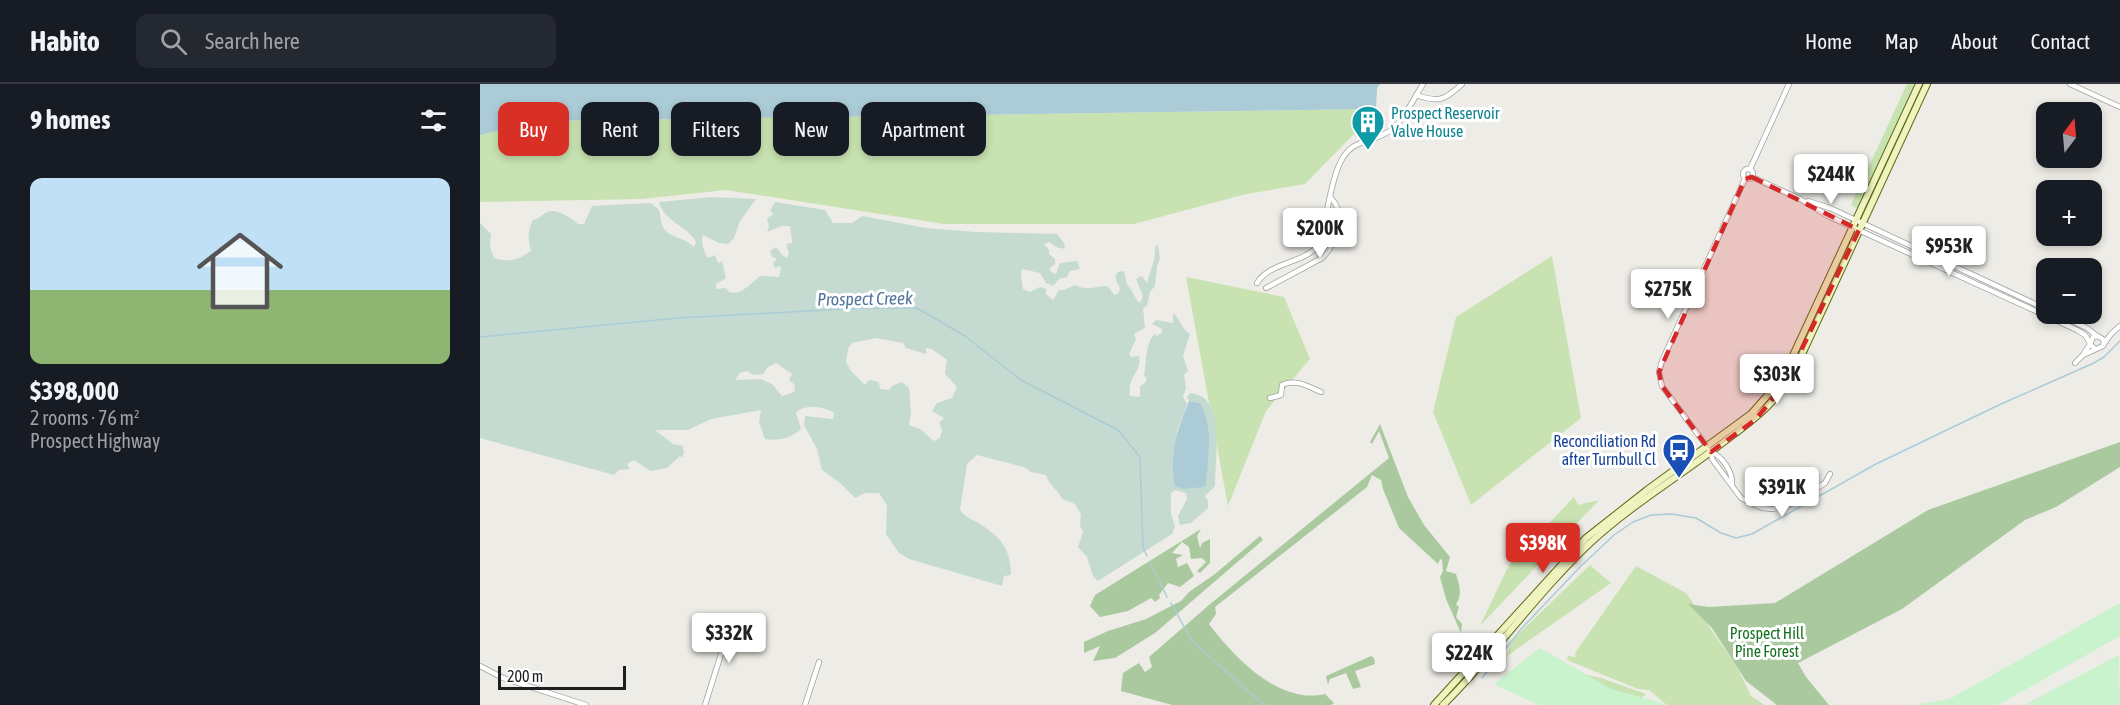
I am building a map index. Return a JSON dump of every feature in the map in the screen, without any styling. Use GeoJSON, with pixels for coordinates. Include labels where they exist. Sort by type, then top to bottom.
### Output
{"type":"FeatureCollection","features":[{"type":"Feature","properties":{"kind":"main road"},"geometry":{"type":"LineString","coordinates":[[1434,705],[1586,538],[1634,499],[1759,416],[1784,386],[1798,363],[1919,84]]}},
{"type":"Feature","properties":{"kind":"main road"},"geometry":{"type":"LineString","coordinates":[[1859,221],[1927,84]]}},
{"type":"Feature","properties":{"kind":"main road"},"geometry":{"type":"LineString","coordinates":[[1443,705],[1548,586],[1589,544],[1709,449]]}},
{"type":"Feature","properties":{"kind":"street"},"geometry":{"type":"LineString","coordinates":[[1257,284],[1265,273],[1309,253],[1321,242],[1335,173],[1345,154],[1357,144],[1381,136],[1394,127],[1423,84]]}},
{"type":"Feature","properties":{"kind":"street"},"geometry":{"type":"LineString","coordinates":[[1416,95],[1434,100],[1443,99],[1462,84]]}},
{"type":"Feature","properties":{"kind":"street"},"geometry":{"type":"LineString","coordinates":[[1750,169],[1789,84]]}},
{"type":"Feature","properties":{"kind":"street"},"geometry":{"type":"LineString","coordinates":[[2073,85],[2120,107]]}},
{"type":"Feature","properties":{"kind":"street"},"geometry":{"type":"LineString","coordinates":[[1750,169],[1753,173],[1752,177]]}},
{"type":"Feature","properties":{"kind":"street"},"geometry":{"type":"LineString","coordinates":[[1750,169],[1743,172],[1745,178],[1667,350],[1659,372],[1662,386],[1709,449],[1719,455],[1732,479],[1732,484],[1744,501],[1762,508],[1793,503],[1825,483],[1830,474]]}},
{"type":"Feature","properties":{"kind":"street"},"geometry":{"type":"LineString","coordinates":[[1745,178],[1752,177],[1856,229],[2036,305]]}},
{"type":"Feature","properties":{"kind":"street"},"geometry":{"type":"LineString","coordinates":[[1266,288],[1322,258],[1328,252],[1339,223],[1338,206],[1330,198]]}},
{"type":"Feature","properties":{"kind":"street"},"geometry":{"type":"LineString","coordinates":[[1800,199],[1830,208],[1859,221],[1945,266],[2078,330],[2085,335],[2095,349]]}},
{"type":"Feature","properties":{"kind":"street"},"geometry":{"type":"LineString","coordinates":[[2078,324],[2104,340],[2104,344]]}},
{"type":"Feature","properties":{"kind":"street"},"geometry":{"type":"LineString","coordinates":[[2083,354],[2100,349],[2120,326]]}},
{"type":"Feature","properties":{"kind":"street"},"geometry":{"type":"LineString","coordinates":[[2075,363],[2093,337],[2111,334]]}},
{"type":"Feature","properties":{"kind":"street"},"geometry":{"type":"LineString","coordinates":[[1270,398],[1281,395],[1282,385],[1286,383],[1296,382],[1321,392]]}},
{"type":"Feature","properties":{"kind":"street"},"geometry":{"type":"LineString","coordinates":[[705,705],[733,616]]}},
{"type":"Feature","properties":{"kind":"street"},"geometry":{"type":"LineString","coordinates":[[805,705],[819,662]]}},
{"type":"Feature","properties":{"kind":"street"},"geometry":{"type":"LineString","coordinates":[[480,666],[503,678],[586,705]]}},
{"type":"Feature","properties":{"kind":"highlighted area"},"geometry":{"type":"Polygon","coordinates":[[[1752,177],[1859,230],[1784,386],[1755,420],[1711,452],[1662,386],[1659,372],[1745,179],[1752,177]]]}},
{"type":"Feature","properties":{"kind":"green space"},"geometry":{"type":"Polygon","coordinates":[[[1907,84],[1916,84],[1858,209],[1851,205],[1907,84]]]}},
{"type":"Feature","properties":{"kind":"green space"},"geometry":{"type":"Polygon","coordinates":[[[1376,109],[1386,125],[1353,135],[1305,184],[1242,195],[1134,224],[944,224],[726,190],[642,199],[480,202],[480,135],[498,131],[498,156],[569,156],[569,121],[581,120],[581,156],[659,156],[659,119],[671,119],[671,156],[761,156],[761,118],[773,118],[773,156],[849,156],[849,117],[861,116],[861,156],[986,156],[986,115],[1376,109]]]}},
{"type":"Feature","properties":{"kind":"green space"},"geometry":{"type":"Polygon","coordinates":[[[712,197],[756,199],[740,221],[734,238],[728,244],[719,243],[703,235],[703,246],[708,258],[715,255],[718,263],[722,261],[726,278],[716,284],[716,289],[726,288],[729,292],[734,293],[742,291],[760,276],[779,277],[780,266],[775,268],[773,263],[777,259],[772,257],[770,251],[776,247],[787,258],[789,253],[786,244],[792,241],[790,226],[782,226],[767,232],[769,227],[767,218],[774,214],[770,211],[775,202],[825,210],[833,223],[852,223],[862,216],[926,228],[1057,234],[1064,243],[1065,249],[1049,242],[1044,244],[1049,254],[1055,259],[1055,264],[1050,268],[1051,272],[1056,274],[1060,263],[1077,261],[1080,269],[1070,271],[1067,277],[1059,279],[1053,286],[1046,283],[1040,273],[1022,269],[1021,275],[1023,289],[1030,292],[1040,287],[1046,289],[1046,294],[1053,300],[1059,290],[1075,285],[1085,288],[1106,286],[1114,295],[1118,294],[1120,289],[1116,277],[1118,272],[1124,271],[1127,285],[1140,303],[1143,296],[1136,279],[1142,276],[1147,283],[1154,261],[1155,247],[1158,245],[1160,259],[1155,286],[1150,292],[1147,306],[1143,308],[1145,328],[1134,334],[1136,339],[1129,354],[1131,357],[1139,356],[1138,367],[1131,383],[1130,396],[1140,397],[1140,386],[1147,378],[1144,376],[1150,340],[1155,333],[1156,336],[1162,333],[1162,329],[1152,324],[1156,320],[1173,323],[1173,313],[1190,334],[1183,356],[1188,371],[1184,375],[1186,388],[1183,397],[1187,404],[1176,434],[1200,403],[1189,401],[1187,397],[1190,393],[1201,396],[1208,402],[1215,422],[1217,444],[1215,486],[1205,496],[1208,508],[1191,523],[1180,525],[1178,516],[1187,499],[1186,493],[1175,490],[1171,493],[1171,514],[1175,526],[1172,534],[1098,581],[1093,576],[1087,557],[1078,547],[1083,532],[1080,526],[1081,514],[1075,504],[1062,499],[1046,475],[977,455],[967,464],[960,510],[994,534],[1007,551],[1011,575],[1004,576],[1002,586],[909,559],[899,553],[886,534],[887,505],[879,493],[865,493],[855,498],[822,470],[817,449],[804,425],[805,416],[833,419],[834,413],[825,409],[810,407],[796,412],[801,429],[780,439],[765,439],[759,422],[761,410],[711,419],[688,430],[655,430],[673,444],[683,446],[682,458],[680,456],[667,468],[651,471],[634,460],[627,464],[630,469],[619,470],[614,475],[480,438],[480,223],[491,234],[490,247],[494,258],[509,260],[531,251],[529,235],[531,224],[533,220],[549,211],[558,212],[570,217],[578,224],[584,224],[592,206],[651,203],[659,210],[664,229],[694,247],[696,242],[692,236],[666,214],[659,202],[712,197]],[[876,338],[852,343],[848,349],[846,362],[851,371],[865,385],[869,380],[879,382],[880,389],[889,390],[892,386],[902,382],[909,388],[911,413],[909,425],[920,429],[934,441],[940,438],[942,430],[939,423],[944,418],[932,411],[937,403],[952,398],[957,387],[945,374],[947,360],[932,349],[926,348],[926,354],[906,348],[903,343],[876,338]],[[776,363],[768,367],[763,374],[753,375],[747,371],[740,373],[735,380],[761,379],[772,384],[782,396],[794,392],[795,385],[789,380],[792,374],[776,363]]]}},
{"type":"Feature","properties":{"kind":"green space"},"geometry":{"type":"Polygon","coordinates":[[[1552,256],[1581,418],[1471,505],[1433,412],[1456,317],[1552,256]]]}},
{"type":"Feature","properties":{"kind":"green space"},"geometry":{"type":"Polygon","coordinates":[[[1186,277],[1284,297],[1310,359],[1266,411],[1228,506],[1186,277]]]}},
{"type":"Feature","properties":{"kind":"green space"},"geometry":{"type":"Polygon","coordinates":[[[1380,424],[1408,497],[1424,525],[1450,557],[1446,571],[1456,574],[1458,582],[1460,593],[1456,604],[1459,607],[1456,617],[1462,624],[1461,633],[1446,599],[1440,577],[1443,571],[1442,560],[1440,559],[1438,564],[1399,528],[1381,480],[1372,475],[1367,487],[1215,607],[1216,614],[1209,624],[1231,650],[1259,676],[1291,692],[1308,696],[1325,694],[1334,703],[1332,705],[1172,705],[1121,691],[1123,673],[1139,663],[1145,672],[1152,667],[1149,657],[1389,458],[1379,431],[1372,444],[1370,442],[1380,424]]]}},
{"type":"Feature","properties":{"kind":"green space","name":"Prospect Hill Pine Forest"},"geometry":{"type":"Polygon","coordinates":[[[2120,442],[2120,467],[2056,507],[2025,520],[1902,609],[1798,663],[1806,677],[1829,705],[1777,705],[1746,681],[1712,628],[1688,604],[1709,607],[1775,603],[1928,510],[2120,442]]]}},
{"type":"Feature","properties":{"kind":"green space"},"geometry":{"type":"Polygon","coordinates":[[[1574,497],[1578,505],[1599,500],[1480,626],[1509,565],[1574,497]]]}},
{"type":"Feature","properties":{"kind":"green space"},"geometry":{"type":"Polygon","coordinates":[[[1201,529],[1197,536],[1200,548],[1202,543],[1210,539],[1210,563],[1200,573],[1197,571],[1206,562],[1202,558],[1191,559],[1189,547],[1182,542],[1172,553],[1183,555],[1176,559],[1178,567],[1187,563],[1194,576],[1180,587],[1168,583],[1159,595],[1160,598],[1155,602],[1151,598],[1128,611],[1100,617],[1090,606],[1095,595],[1201,529]]]}},
{"type":"Feature","properties":{"kind":"green space"},"geometry":{"type":"Polygon","coordinates":[[[1260,536],[1263,540],[1155,633],[1115,658],[1093,661],[1100,646],[1084,653],[1084,642],[1108,631],[1146,619],[1181,601],[1189,592],[1215,574],[1260,536]]]}},
{"type":"Feature","properties":{"kind":"green space"},"geometry":{"type":"Polygon","coordinates":[[[1590,565],[1611,583],[1507,656],[1512,640],[1590,565]]]}},
{"type":"Feature","properties":{"kind":"green space"},"geometry":{"type":"Polygon","coordinates":[[[1636,566],[1686,593],[1737,667],[1751,696],[1765,705],[1667,705],[1649,690],[1638,689],[1567,660],[1568,656],[1576,657],[1575,653],[1636,566]]]}},
{"type":"Feature","properties":{"kind":"green space"},"geometry":{"type":"Polygon","coordinates":[[[2120,603],[2120,636],[1998,705],[1914,705],[1950,699],[2120,603]]]}},
{"type":"Feature","properties":{"kind":"green space"},"geometry":{"type":"Polygon","coordinates":[[[1540,648],[1611,689],[1669,705],[1538,705],[1494,684],[1540,648]]]}},
{"type":"Feature","properties":{"kind":"green space"},"geometry":{"type":"Polygon","coordinates":[[[2119,655],[2120,705],[2024,705],[2119,655]]]}},
{"type":"Feature","properties":{"kind":"green space"},"geometry":{"type":"Polygon","coordinates":[[[1371,656],[1375,664],[1355,671],[1361,687],[1353,689],[1346,673],[1330,679],[1328,685],[1326,676],[1371,656]]]}},
{"type":"Feature","properties":{"kind":"green space"},"geometry":{"type":"Polygon","coordinates":[[[1555,668],[1601,678],[1646,694],[1640,699],[1599,688],[1555,668]]]}},
{"type":"Feature","properties":{"kind":"water"},"geometry":{"type":"Polygon","coordinates":[[[480,84],[1380,84],[1377,88],[1376,109],[986,115],[986,102],[861,102],[861,116],[849,117],[849,102],[773,102],[773,118],[761,118],[761,102],[671,102],[671,119],[659,119],[659,102],[581,102],[581,120],[569,121],[569,102],[498,102],[498,131],[480,135],[480,84]]]}},
{"type":"Feature","properties":{"kind":"water"},"geometry":{"type":"Polygon","coordinates":[[[1189,401],[1200,403],[1204,412],[1209,432],[1209,454],[1206,485],[1183,489],[1175,486],[1173,464],[1178,432],[1189,401]]]}},
{"type":"Feature","properties":{"kind":"waterway","name":"Prospect Creek"},"geometry":{"type":"LineString","coordinates":[[480,337],[678,318],[863,308],[917,308],[965,336],[1021,380],[1118,430],[1140,457],[1143,548],[1147,556]]}},
{"type":"Feature","properties":{"kind":"waterway"},"geometry":{"type":"LineString","coordinates":[[1482,678],[1522,628],[1580,567],[1614,535],[1633,522],[1651,515],[1671,514],[1696,518],[1721,533],[1736,538],[1752,534],[1876,464],[2001,404],[2094,363],[2104,357],[2120,341]]}},
{"type":"Feature","properties":{"kind":"waterway","name":"Prospect Creek"},"geometry":{"type":"LineString","coordinates":[[1150,562],[1167,597]]}},
{"type":"Feature","properties":{"kind":"waterway","name":"Prospect Creek"},"geometry":{"type":"LineString","coordinates":[[1171,603],[1192,641],[1264,705]]}},
{"type":"Feature","properties":{"kind":"place","name":"Prospect Reservoir Valve House"},"geometry":{"type":"Point","coordinates":[1368,151]}},
{"type":"Feature","properties":{"kind":"place","name":"Reconciliation Rd after Turnbull Cl"},"geometry":{"type":"Point","coordinates":[1679,479]}}]}
